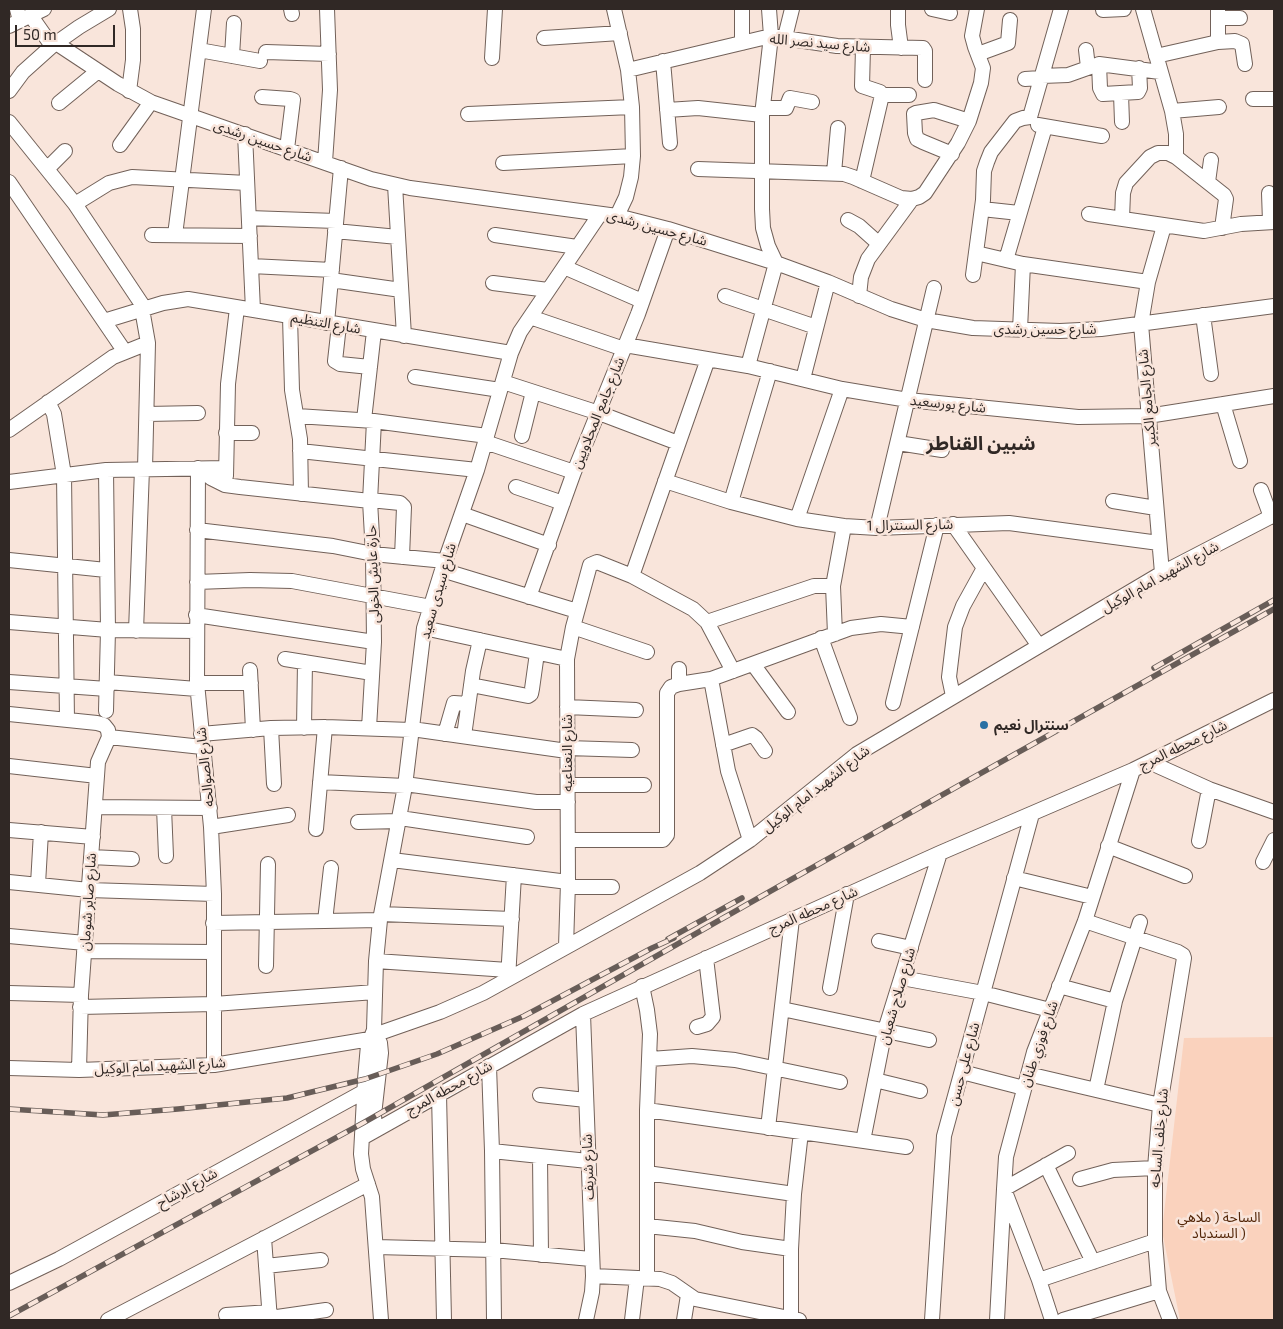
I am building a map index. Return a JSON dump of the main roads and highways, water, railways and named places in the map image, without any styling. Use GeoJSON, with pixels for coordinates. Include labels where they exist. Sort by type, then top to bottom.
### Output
{"type":"FeatureCollection","features":[{"type":"Feature","properties":{"kind":"railway"},"geometry":{"type":"LineString","coordinates":[[1154,668],[1274,600]]}},
{"type":"Feature","properties":{"kind":"railway"},"geometry":{"type":"LineString","coordinates":[[9,1316],[363,1123],[776,888],[1274,609]]}},
{"type":"Feature","properties":{"kind":"railway"},"geometry":{"type":"LineString","coordinates":[[668,939],[742,898]]}},
{"type":"Feature","properties":{"kind":"railway"},"geometry":{"type":"LineString","coordinates":[[9,1109],[103,1115],[178,1109],[287,1098],[365,1079],[437,1054],[524,1016],[674,938]]}},
{"type":"Feature","properties":{"kind":"place","name":"سنترال نعيم"},"geometry":{"type":"Point","coordinates":[984,725]}},
{"type":"Feature","properties":{"kind":"district","name":"شبين القناطر"},"geometry":{"type":"Point","coordinates":[981,444]}},
{"type":"Feature","properties":{"kind":"park label","name":"الساحة ( ملاهي السندباد )"},"geometry":{"type":"Point","coordinates":[1219,1226]}}]}
